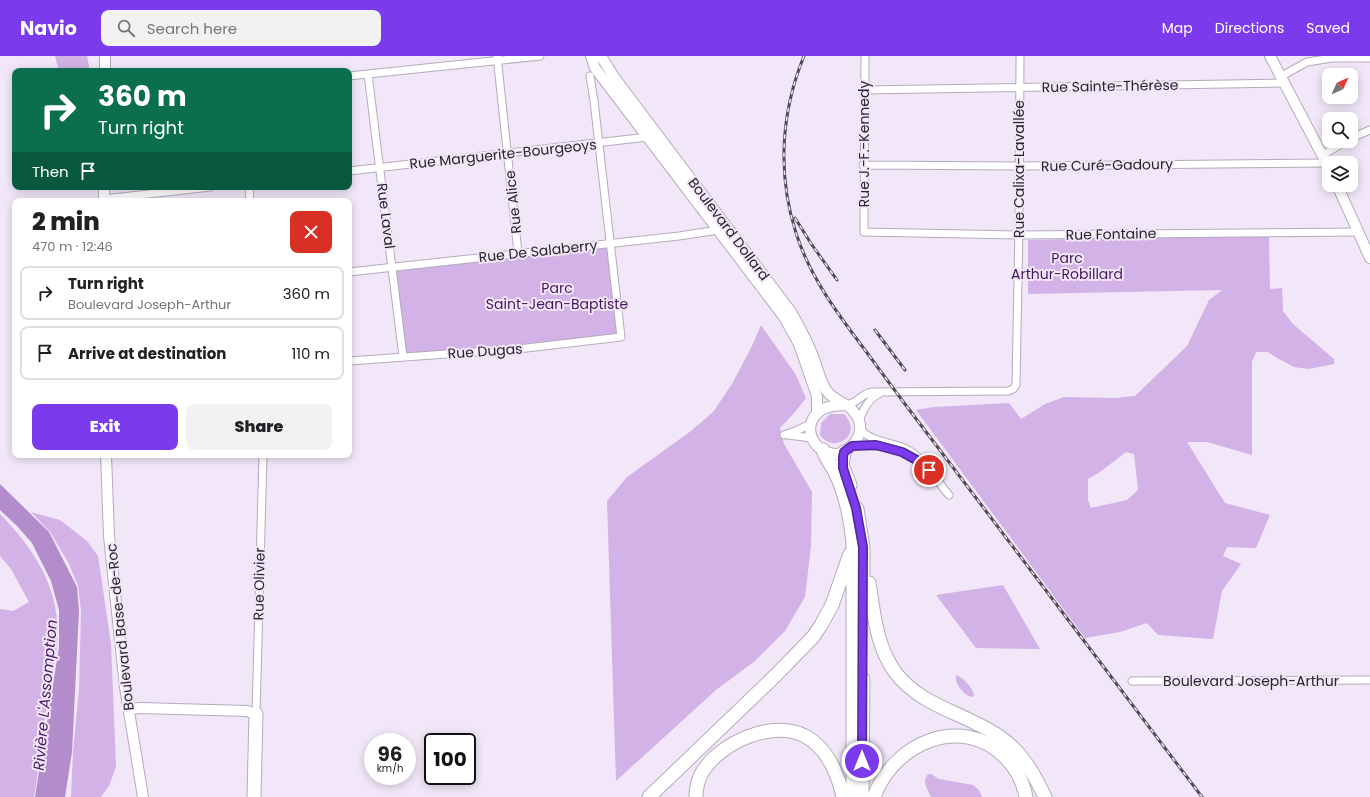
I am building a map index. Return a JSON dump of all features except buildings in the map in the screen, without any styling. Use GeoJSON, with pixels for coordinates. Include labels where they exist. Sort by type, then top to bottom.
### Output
{"type":"FeatureCollection","features":[{"type":"Feature","properties":{"kind":"highway"},"geometry":{"type":"LineString","coordinates":[[848,449],[842,465],[856,508],[858,546],[862,797]]}},
{"type":"Feature","properties":{"kind":"highway"},"geometry":{"type":"LineString","coordinates":[[823,450],[842,490],[858,546],[877,633],[886,656],[895,672],[906,686],[920,696],[985,728],[1008,743],[1020,755],[1032,771],[1045,797]]}},
{"type":"Feature","properties":{"kind":"highway"},"geometry":{"type":"LineString","coordinates":[[649,797],[776,675],[813,637],[825,619],[858,546]]}},
{"type":"Feature","properties":{"kind":"highway"},"geometry":{"type":"LineString","coordinates":[[853,797],[858,546]]}},
{"type":"Feature","properties":{"kind":"highway"},"geometry":{"type":"LineString","coordinates":[[254,797],[256,714]]}},
{"type":"Feature","properties":{"kind":"highway"},"geometry":{"type":"LineString","coordinates":[[696,797],[700,777],[706,767],[719,754],[734,743],[747,737],[778,730],[802,734],[820,748],[833,766],[843,797]]}},
{"type":"Feature","properties":{"kind":"highway"},"geometry":{"type":"LineString","coordinates":[[874,797],[887,773],[904,755],[930,740],[955,736],[979,740],[999,751],[1010,762],[1019,775],[1026,797]]}},
{"type":"Feature","properties":{"kind":"main road"},"geometry":{"type":"LineString","coordinates":[[105,56],[105,68]]}},
{"type":"Feature","properties":{"kind":"main road","name":"Boulevard Dollard"},"geometry":{"type":"LineString","coordinates":[[591,56],[596,68],[652,135],[722,226],[772,286],[795,318],[810,348],[826,390],[832,397],[846,405]]}},
{"type":"Feature","properties":{"kind":"main road","name":"Boulevard Dollard"},"geometry":{"type":"LineString","coordinates":[[601,56],[652,135]]}},
{"type":"Feature","properties":{"kind":"main road"},"geometry":{"type":"LineString","coordinates":[[1270,56],[1323,156]]}},
{"type":"Feature","properties":{"kind":"main road"},"geometry":{"type":"LineString","coordinates":[[1340,192],[1370,258]]}},
{"type":"Feature","properties":{"kind":"main road","name":"Boulevard Dollard"},"geometry":{"type":"LineString","coordinates":[[722,226],[794,333],[816,396],[814,418]]}},
{"type":"Feature","properties":{"kind":"main road"},"geometry":{"type":"LineString","coordinates":[[846,405],[854,411],[859,425],[857,440],[848,449],[837,454],[817,447],[812,438],[810,428],[814,418],[827,407],[846,405]]}},
{"type":"Feature","properties":{"kind":"main road","name":"Boulevard Base-de-Roc"},"geometry":{"type":"LineString","coordinates":[[106,458],[110,540],[129,712],[143,797]]}},
{"type":"Feature","properties":{"kind":"main road"},"geometry":{"type":"LineString","coordinates":[[129,712],[141,708],[247,711],[256,714]]}},
{"type":"Feature","properties":{"kind":"street"},"geometry":{"type":"LineString","coordinates":[[352,76],[497,58],[540,56]]}},
{"type":"Feature","properties":{"kind":"street","name":"Rue J.-F.-Kennedy"},"geometry":{"type":"LineString","coordinates":[[864,232],[863,166],[865,56]]}},
{"type":"Feature","properties":{"kind":"street","name":"Rue Calixa-Lavallée"},"geometry":{"type":"LineString","coordinates":[[846,405],[855,403],[866,393],[1008,390],[1014,388],[1017,382],[1020,56]]}},
{"type":"Feature","properties":{"kind":"street","name":"Rue Alice"},"geometry":{"type":"LineString","coordinates":[[497,58],[518,253]]}},
{"type":"Feature","properties":{"kind":"street"},"geometry":{"type":"LineString","coordinates":[[1282,80],[1307,62],[1332,58],[1370,58]]}},
{"type":"Feature","properties":{"kind":"street","name":"Rue Laval"},"geometry":{"type":"LineString","coordinates":[[368,74],[403,357]]}},
{"type":"Feature","properties":{"kind":"street"},"geometry":{"type":"LineString","coordinates":[[590,76],[610,243]]}},
{"type":"Feature","properties":{"kind":"street","name":"Rue Sainte-Thérèse"},"geometry":{"type":"LineString","coordinates":[[864,90],[1282,80]]}},
{"type":"Feature","properties":{"kind":"street"},"geometry":{"type":"LineString","coordinates":[[1358,135],[1370,130]]}},
{"type":"Feature","properties":{"kind":"street","name":"Rue Marguerite-Bourgeoys"},"geometry":{"type":"LineString","coordinates":[[352,171],[599,143],[652,135]]}},
{"type":"Feature","properties":{"kind":"street"},"geometry":{"type":"LineString","coordinates":[[1332,156],[1339,148]]}},
{"type":"Feature","properties":{"kind":"street","name":"Rue Curé-Gadoury"},"geometry":{"type":"LineString","coordinates":[[863,166],[1020,166],[1322,162]]}},
{"type":"Feature","properties":{"kind":"street"},"geometry":{"type":"LineString","coordinates":[[120,198],[186,190]]}},
{"type":"Feature","properties":{"kind":"street","name":"Rue De Salaberry"},"geometry":{"type":"LineString","coordinates":[[352,272],[679,236],[712,231],[722,226]]}},
{"type":"Feature","properties":{"kind":"street","name":"Rue Fontaine"},"geometry":{"type":"LineString","coordinates":[[864,232],[1019,235],[1359,232]]}},
{"type":"Feature","properties":{"kind":"street","name":"Rue Dugas"},"geometry":{"type":"LineString","coordinates":[[352,361],[518,349],[621,337],[610,243]]}},
{"type":"Feature","properties":{"kind":"street"},"geometry":{"type":"LineString","coordinates":[[882,392],[874,396],[869,401],[859,425],[866,436],[873,440],[888,442],[908,450],[918,456],[949,495]]}},
{"type":"Feature","properties":{"kind":"street"},"geometry":{"type":"LineString","coordinates":[[812,438],[784,435],[798,430],[814,418]]}},
{"type":"Feature","properties":{"kind":"street"},"geometry":{"type":"LineString","coordinates":[[848,449],[876,445],[893,449],[905,454],[926,466]]}},
{"type":"Feature","properties":{"kind":"street","name":"Rue Olivier"},"geometry":{"type":"LineString","coordinates":[[256,714],[262,458]]}},
{"type":"Feature","properties":{"kind":"street","name":"Boulevard Joseph-Arthur"},"geometry":{"type":"LineString","coordinates":[[1132,681],[1370,680]]}},
{"type":"Feature","properties":{"kind":"green space"},"geometry":{"type":"Polygon","coordinates":[[[55,56],[87,56],[89,68],[58,68],[55,56]]]}},
{"type":"Feature","properties":{"kind":"green space","name":"Parc Arthur-Robillard"},"geometry":{"type":"Polygon","coordinates":[[[1269,235],[1270,289],[1282,288],[1283,311],[1293,324],[1334,359],[1334,364],[1309,369],[1294,367],[1268,352],[1256,352],[1252,362],[1252,455],[1207,442],[1187,442],[1225,503],[1270,515],[1256,548],[1227,547],[1223,556],[1241,564],[1222,591],[1213,639],[1158,635],[1147,623],[1120,632],[1085,638],[916,410],[934,407],[1009,403],[1021,419],[1045,404],[1064,397],[1115,398],[1135,396],[1187,346],[1209,300],[1222,290],[1028,294],[1028,240],[1269,235]],[[1126,452],[1100,472],[1088,479],[1088,500],[1091,508],[1127,500],[1138,490],[1134,454],[1126,452]]]}},
{"type":"Feature","properties":{"kind":"green space","name":"Parc Saint-Jean-Baptiste"},"geometry":{"type":"Polygon","coordinates":[[[610,243],[621,337],[403,357],[392,267],[610,243]]]}},
{"type":"Feature","properties":{"kind":"green space"},"geometry":{"type":"Polygon","coordinates":[[[761,325],[796,375],[806,398],[780,428],[784,444],[812,492],[811,546],[805,597],[785,631],[755,661],[716,690],[616,781],[607,501],[627,477],[691,431],[713,412],[732,384],[761,325]]]}},
{"type":"Feature","properties":{"kind":"green space"},"geometry":{"type":"Polygon","coordinates":[[[830,414],[844,414],[849,421],[851,429],[845,440],[833,443],[826,441],[820,435],[821,423],[830,414]]]}},
{"type":"Feature","properties":{"kind":"green space"},"geometry":{"type":"Polygon","coordinates":[[[31,512],[60,520],[87,541],[98,556],[111,644],[116,766],[109,786],[101,797],[71,797],[73,752],[79,690],[81,611],[78,586],[68,562],[50,532],[31,512]]]}},
{"type":"Feature","properties":{"kind":"green space"},"geometry":{"type":"Polygon","coordinates":[[[0,514],[36,558],[51,591],[58,626],[57,646],[49,688],[34,797],[0,797],[0,609],[13,611],[29,602],[11,569],[0,556],[0,514]]]}},
{"type":"Feature","properties":{"kind":"green space"},"geometry":{"type":"Polygon","coordinates":[[[1003,585],[1040,649],[976,648],[936,595],[1003,585]]]}},
{"type":"Feature","properties":{"kind":"green space"},"geometry":{"type":"Polygon","coordinates":[[[956,675],[968,684],[974,693],[974,696],[968,696],[962,691],[956,681],[956,675]]]}},
{"type":"Feature","properties":{"kind":"green space"},"geometry":{"type":"Polygon","coordinates":[[[928,774],[931,774],[939,779],[973,785],[979,790],[982,797],[931,797],[925,782],[928,774]]]}},
{"type":"Feature","properties":{"kind":"shaded area"},"geometry":{"type":"Polygon","coordinates":[[[0,484],[49,532],[77,587],[79,611],[72,752],[65,797],[35,797],[59,647],[59,610],[51,581],[32,543],[0,510],[0,484]]]}},
{"type":"Feature","properties":{"kind":"railway"},"geometry":{"type":"LineString","coordinates":[[804,56],[790,99],[784,143],[784,166],[790,211],[796,233],[817,280],[844,322],[899,396],[1202,797]]}},
{"type":"Feature","properties":{"kind":"railway"},"geometry":{"type":"LineString","coordinates":[[795,218],[837,280]]}},
{"type":"Feature","properties":{"kind":"railway"},"geometry":{"type":"LineString","coordinates":[[875,330],[905,370]]}},
{"type":"Feature","properties":{"kind":"route"},"geometry":{"type":"LineString","coordinates":[[862,761],[863,547],[861,528],[856,508],[843,468],[842,462],[844,452],[852,446],[876,445],[902,452],[922,463],[929,470]]}},
{"type":"Feature","properties":{"kind":"water label","name":"Rivière L'Assomption"},"geometry":{"type":"Point","coordinates":[45,695]}}]}
